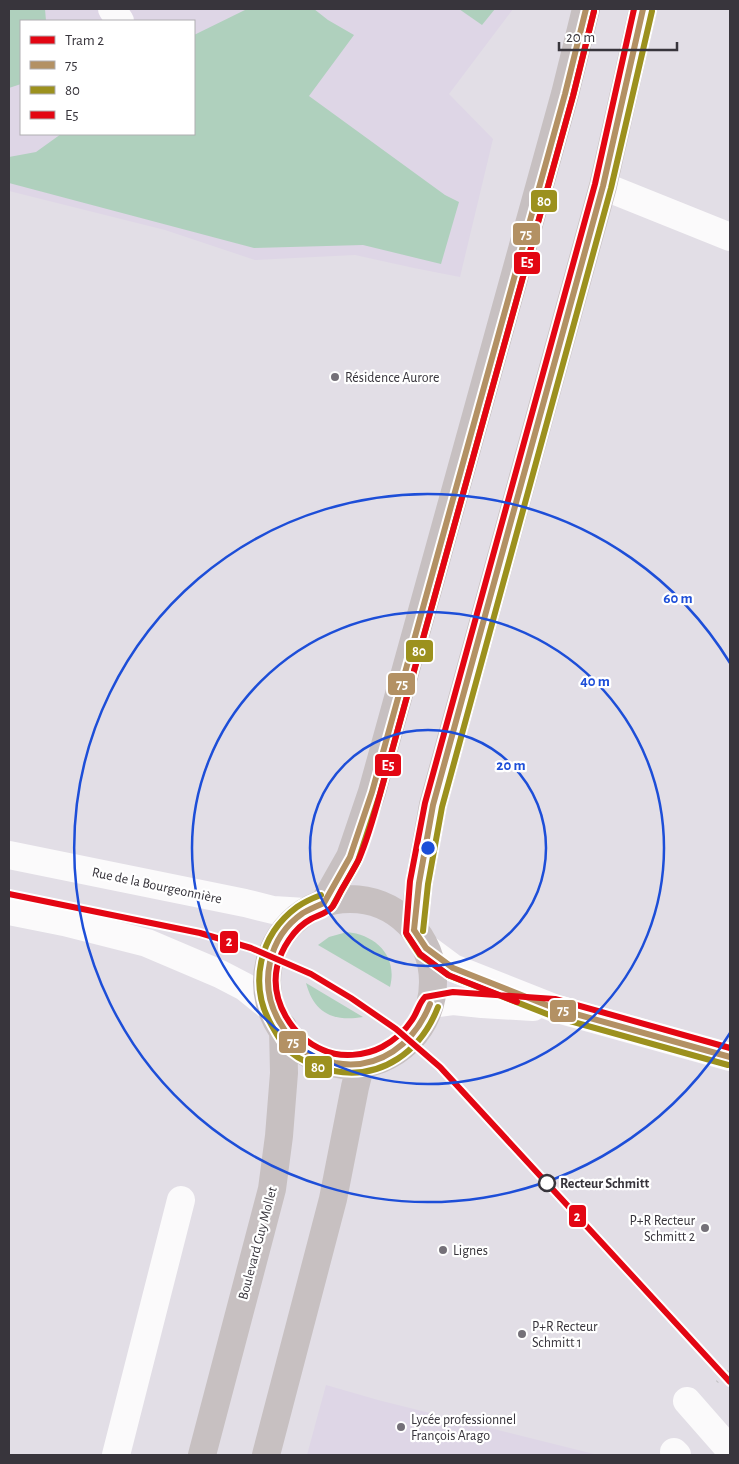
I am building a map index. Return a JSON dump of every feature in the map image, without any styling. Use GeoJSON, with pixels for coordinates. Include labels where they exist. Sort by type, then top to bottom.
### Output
{"type":"FeatureCollection","features":[{"type":"Feature","properties":{"kind":"main road"},"geometry":{"type":"LineString","coordinates":[[315,908],[350,857],[372,792],[565,94],[586,9]]}},
{"type":"Feature","properties":{"kind":"main road"},"geometry":{"type":"LineString","coordinates":[[420,939],[400,916],[383,906],[364,900],[344,899],[315,908],[285,930],[270,957],[267,977],[269,998],[277,1018],[290,1038],[298,1046],[317,1058],[338,1063],[361,1063],[382,1058],[409,1040],[421,1024],[430,1004],[433,976],[420,939],[419,883],[433,805],[603,186],[643,9]]}},
{"type":"Feature","properties":{"kind":"main road","name":"Boulevard Guy Mollet"},"geometry":{"type":"LineString","coordinates":[[202,1455],[272,1189],[279,1136],[284,1073],[277,1018]]}},
{"type":"Feature","properties":{"kind":"main road"},"geometry":{"type":"LineString","coordinates":[[266,1455],[333,1199],[354,1087],[361,1063]]}},
{"type":"Feature","properties":{"kind":"street"},"geometry":{"type":"LineString","coordinates":[[112,9],[119,20]]}},
{"type":"Feature","properties":{"kind":"street"},"geometry":{"type":"LineString","coordinates":[[603,186],[730,237]]}},
{"type":"Feature","properties":{"kind":"street","name":"Rue de la Bourgeonnière"},"geometry":{"type":"LineString","coordinates":[[9,855],[273,910],[315,908]]}},
{"type":"Feature","properties":{"kind":"street"},"geometry":{"type":"LineString","coordinates":[[9,911],[64,922],[147,943],[236,982],[244,987],[277,1018]]}},
{"type":"Feature","properties":{"kind":"street"},"geometry":{"type":"LineString","coordinates":[[420,939],[453,968],[554,1008],[730,1057]]}},
{"type":"Feature","properties":{"kind":"street"},"geometry":{"type":"LineString","coordinates":[[430,1004],[453,1001],[554,1008]]}},
{"type":"Feature","properties":{"kind":"street"},"geometry":{"type":"LineString","coordinates":[[116,1455],[181,1200]]}},
{"type":"Feature","properties":{"kind":"street"},"geometry":{"type":"LineString","coordinates":[[687,1402],[730,1450]]}},
{"type":"Feature","properties":{"kind":"path"},"geometry":{"type":"LineString","coordinates":[[718,1382],[730,1369]]}},
{"type":"Feature","properties":{"kind":"shaded area"},"geometry":{"type":"Polygon","coordinates":[[[9,9],[513,9],[449,94],[493,139],[460,277],[355,255],[255,260],[165,230],[9,191],[9,9]]]}},
{"type":"Feature","properties":{"kind":"shaded area","name":"Lycée professionnel François Arago"},"geometry":{"type":"Polygon","coordinates":[[[326,1385],[378,1400],[598,1455],[307,1455],[326,1385]]]}},
{"type":"Feature","properties":{"kind":"green space"},"geometry":{"type":"Polygon","coordinates":[[[9,9],[45,9],[46,20],[20,20],[20,84],[9,88],[9,9]]]}},
{"type":"Feature","properties":{"kind":"green space"},"geometry":{"type":"Polygon","coordinates":[[[247,9],[314,9],[328,20],[354,35],[309,96],[445,195],[459,202],[441,264],[363,245],[254,248],[9,183],[9,157],[36,152],[60,135],[195,135],[195,35],[247,9]]]}},
{"type":"Feature","properties":{"kind":"green space"},"geometry":{"type":"Polygon","coordinates":[[[459,9],[495,9],[482,25],[459,9]]]}},
{"type":"Feature","properties":{"kind":"green space"},"geometry":{"type":"Polygon","coordinates":[[[347,932],[367,937],[382,949],[388,957],[391,966],[390,987],[318,945],[329,937],[347,932]]]}},
{"type":"Feature","properties":{"kind":"green space"},"geometry":{"type":"Polygon","coordinates":[[[306,983],[363,1017],[343,1018],[326,1013],[314,1002],[306,983]]]}},
{"type":"Feature","properties":{"kind":"tram line","name":"2"},"geometry":{"type":"LineString","coordinates":[[9,894],[200,933],[251,948],[311,974],[351,998],[396,1029],[440,1067],[730,1382]]}},
{"type":"Feature","properties":{"kind":"transit line","name":"75"},"geometry":{"type":"LineString","coordinates":[[324,903],[350,857],[372,792],[565,94],[586,9]]}},
{"type":"Feature","properties":{"kind":"transit line","name":"E5"},"geometry":{"type":"LineString","coordinates":[[517,1002],[448,975],[420,954],[406,933],[410,881],[425,803],[595,184],[634,9]]}},
{"type":"Feature","properties":{"kind":"transit line","name":"75"},"geometry":{"type":"LineString","coordinates":[[414,930],[419,883],[433,805],[603,186],[643,9]]}},
{"type":"Feature","properties":{"kind":"transit line","name":"80"},"geometry":{"type":"LineString","coordinates":[[332,907],[358,861],[380,794],[573,96],[594,11]]}},
{"type":"Feature","properties":{"kind":"transit line","name":"E5"},"geometry":{"type":"LineString","coordinates":[[594,11],[573,96],[368,835],[359,859],[333,906],[305,923],[294,933],[285,946],[277,967],[277,992],[280,1005],[286,1016],[302,1036],[323,1050],[345,1055],[360,1054],[382,1047],[406,1028],[425,997],[453,992],[555,999],[730,1048]]}},
{"type":"Feature","properties":{"kind":"transit line","name":"80"},"geometry":{"type":"LineString","coordinates":[[423,931],[428,884],[442,807],[611,188],[652,11]]}},
{"type":"Feature","properties":{"kind":"transit line","name":"80"},"geometry":{"type":"LineString","coordinates":[[321,895],[300,905],[284,918],[266,946],[261,962],[260,994],[265,1010],[272,1026],[289,1051],[305,1061],[328,1070],[352,1073],[368,1071],[398,1059],[410,1049],[431,1023],[438,1007]]}},
{"type":"Feature","properties":{"kind":"transit line","name":"75"},"geometry":{"type":"LineString","coordinates":[[324,903],[303,913],[291,923],[274,948],[270,962],[268,977],[273,1007],[285,1031],[297,1046],[315,1057],[335,1063],[366,1063],[393,1052],[405,1042],[415,1031],[430,1004]]}},
{"type":"Feature","properties":{"kind":"transit line","name":"75"},"geometry":{"type":"LineString","coordinates":[[414,930],[426,948],[453,968],[554,1008],[730,1057]]}},
{"type":"Feature","properties":{"kind":"transit line","name":"80"},"geometry":{"type":"LineString","coordinates":[[407,935],[420,955],[450,976],[552,1016],[728,1065]]}},
{"type":"Feature","properties":{"kind":"place","name":"Résidence Aurore"},"geometry":{"type":"Point","coordinates":[335,377]}},
{"type":"Feature","properties":{"kind":"place","name":"Recteur Schmitt"},"geometry":{"type":"Point","coordinates":[547,1183]}},
{"type":"Feature","properties":{"kind":"place","name":"P+R Recteur Schmitt 2"},"geometry":{"type":"Point","coordinates":[705,1228]}},
{"type":"Feature","properties":{"kind":"place","name":"Lignes"},"geometry":{"type":"Point","coordinates":[443,1250]}},
{"type":"Feature","properties":{"kind":"place","name":"P+R Recteur Schmitt 1"},"geometry":{"type":"Point","coordinates":[522,1334]}},
{"type":"Feature","properties":{"kind":"place","name":"Lycée professionnel François Arago"},"geometry":{"type":"Point","coordinates":[401,1427]}}]}
